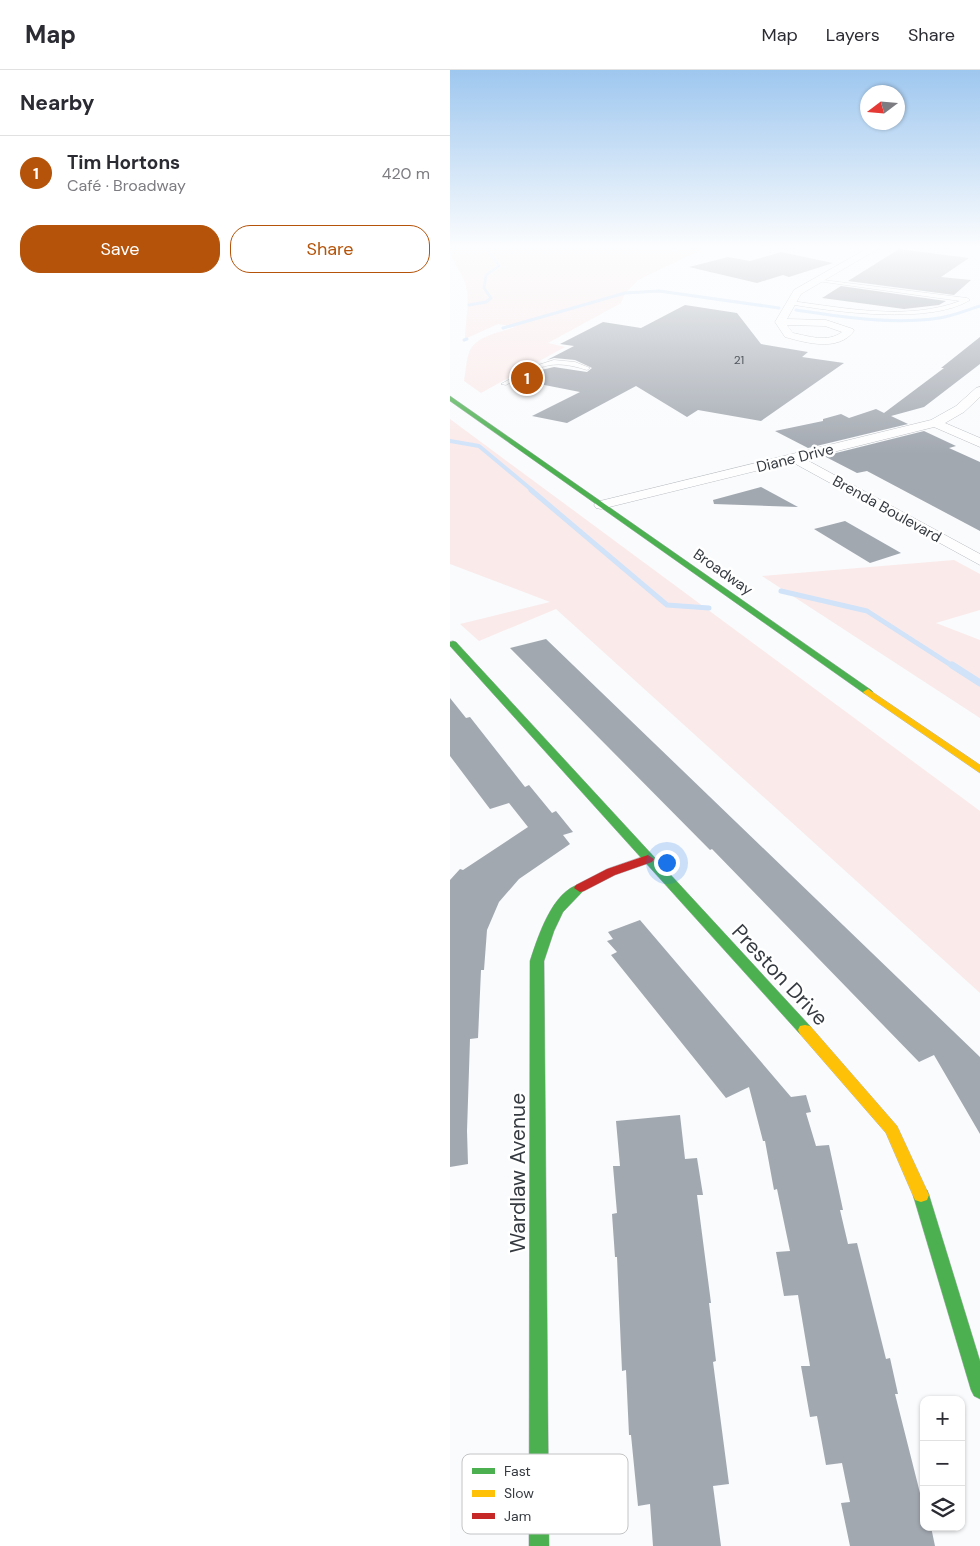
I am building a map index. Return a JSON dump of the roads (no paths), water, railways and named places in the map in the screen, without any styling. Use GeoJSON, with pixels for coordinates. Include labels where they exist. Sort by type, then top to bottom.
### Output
{"type":"FeatureCollection","features":[{"type":"Feature","properties":{"kind":"street"},"geometry":{"type":"LineString","coordinates":[[780,322],[784,316]]}},
{"type":"Feature","properties":{"kind":"street"},"geometry":{"type":"LineString","coordinates":[[780,322],[826,323],[849,331],[846,336],[836,339],[806,339],[789,335],[780,322]]}},
{"type":"Feature","properties":{"kind":"street","name":"Diane Drive"},"geometry":{"type":"LineString","coordinates":[[600,505],[935,423],[960,409],[980,390]]}},
{"type":"Feature","properties":{"kind":"street","name":"Broadway"},"geometry":{"type":"LineString","coordinates":[[450,398],[980,770]]}},
{"type":"Feature","properties":{"kind":"street"},"geometry":{"type":"LineString","coordinates":[[935,423],[980,443]]}},
{"type":"Feature","properties":{"kind":"street","name":"Brenda Boulevard"},"geometry":{"type":"LineString","coordinates":[[794,458],[980,560]]}},
{"type":"Feature","properties":{"kind":"street","name":"Preston Drive"},"geometry":{"type":"LineString","coordinates":[[453,644],[822,1048],[892,1130],[924,1202],[980,1390]]}},
{"type":"Feature","properties":{"kind":"street","name":"Wardlaw Avenue"},"geometry":{"type":"LineString","coordinates":[[539,1454],[537,962],[545,937],[563,902],[577,890],[611,872],[648,859]]}},
{"type":"Feature","properties":{"kind":"lane"},"geometry":{"type":"LineString","coordinates":[[504,384],[541,364],[558,361],[576,362],[587,368]]}},
{"type":"Feature","properties":{"kind":"waterway"},"geometry":{"type":"LineString","coordinates":[[503,328],[545,316]]}},
{"type":"Feature","properties":{"kind":"waterway"},"geometry":{"type":"LineString","coordinates":[[840,316],[903,321],[948,316]]}},
{"type":"Feature","properties":{"kind":"waterway"},"geometry":{"type":"LineString","coordinates":[[450,441],[479,446],[533,491]]}},
{"type":"Feature","properties":{"kind":"waterway"},"geometry":{"type":"LineString","coordinates":[[531,490],[667,605],[709,608]]}},
{"type":"Feature","properties":{"kind":"waterway"},"geometry":{"type":"LineString","coordinates":[[781,591],[867,611],[954,667]]}},
{"type":"Feature","properties":{"kind":"waterway"},"geometry":{"type":"LineString","coordinates":[[952,665],[980,683]]}},
{"type":"Feature","properties":{"kind":"place","name":"Tim Hortons"},"geometry":{"type":"Point","coordinates":[527,378]}}]}
